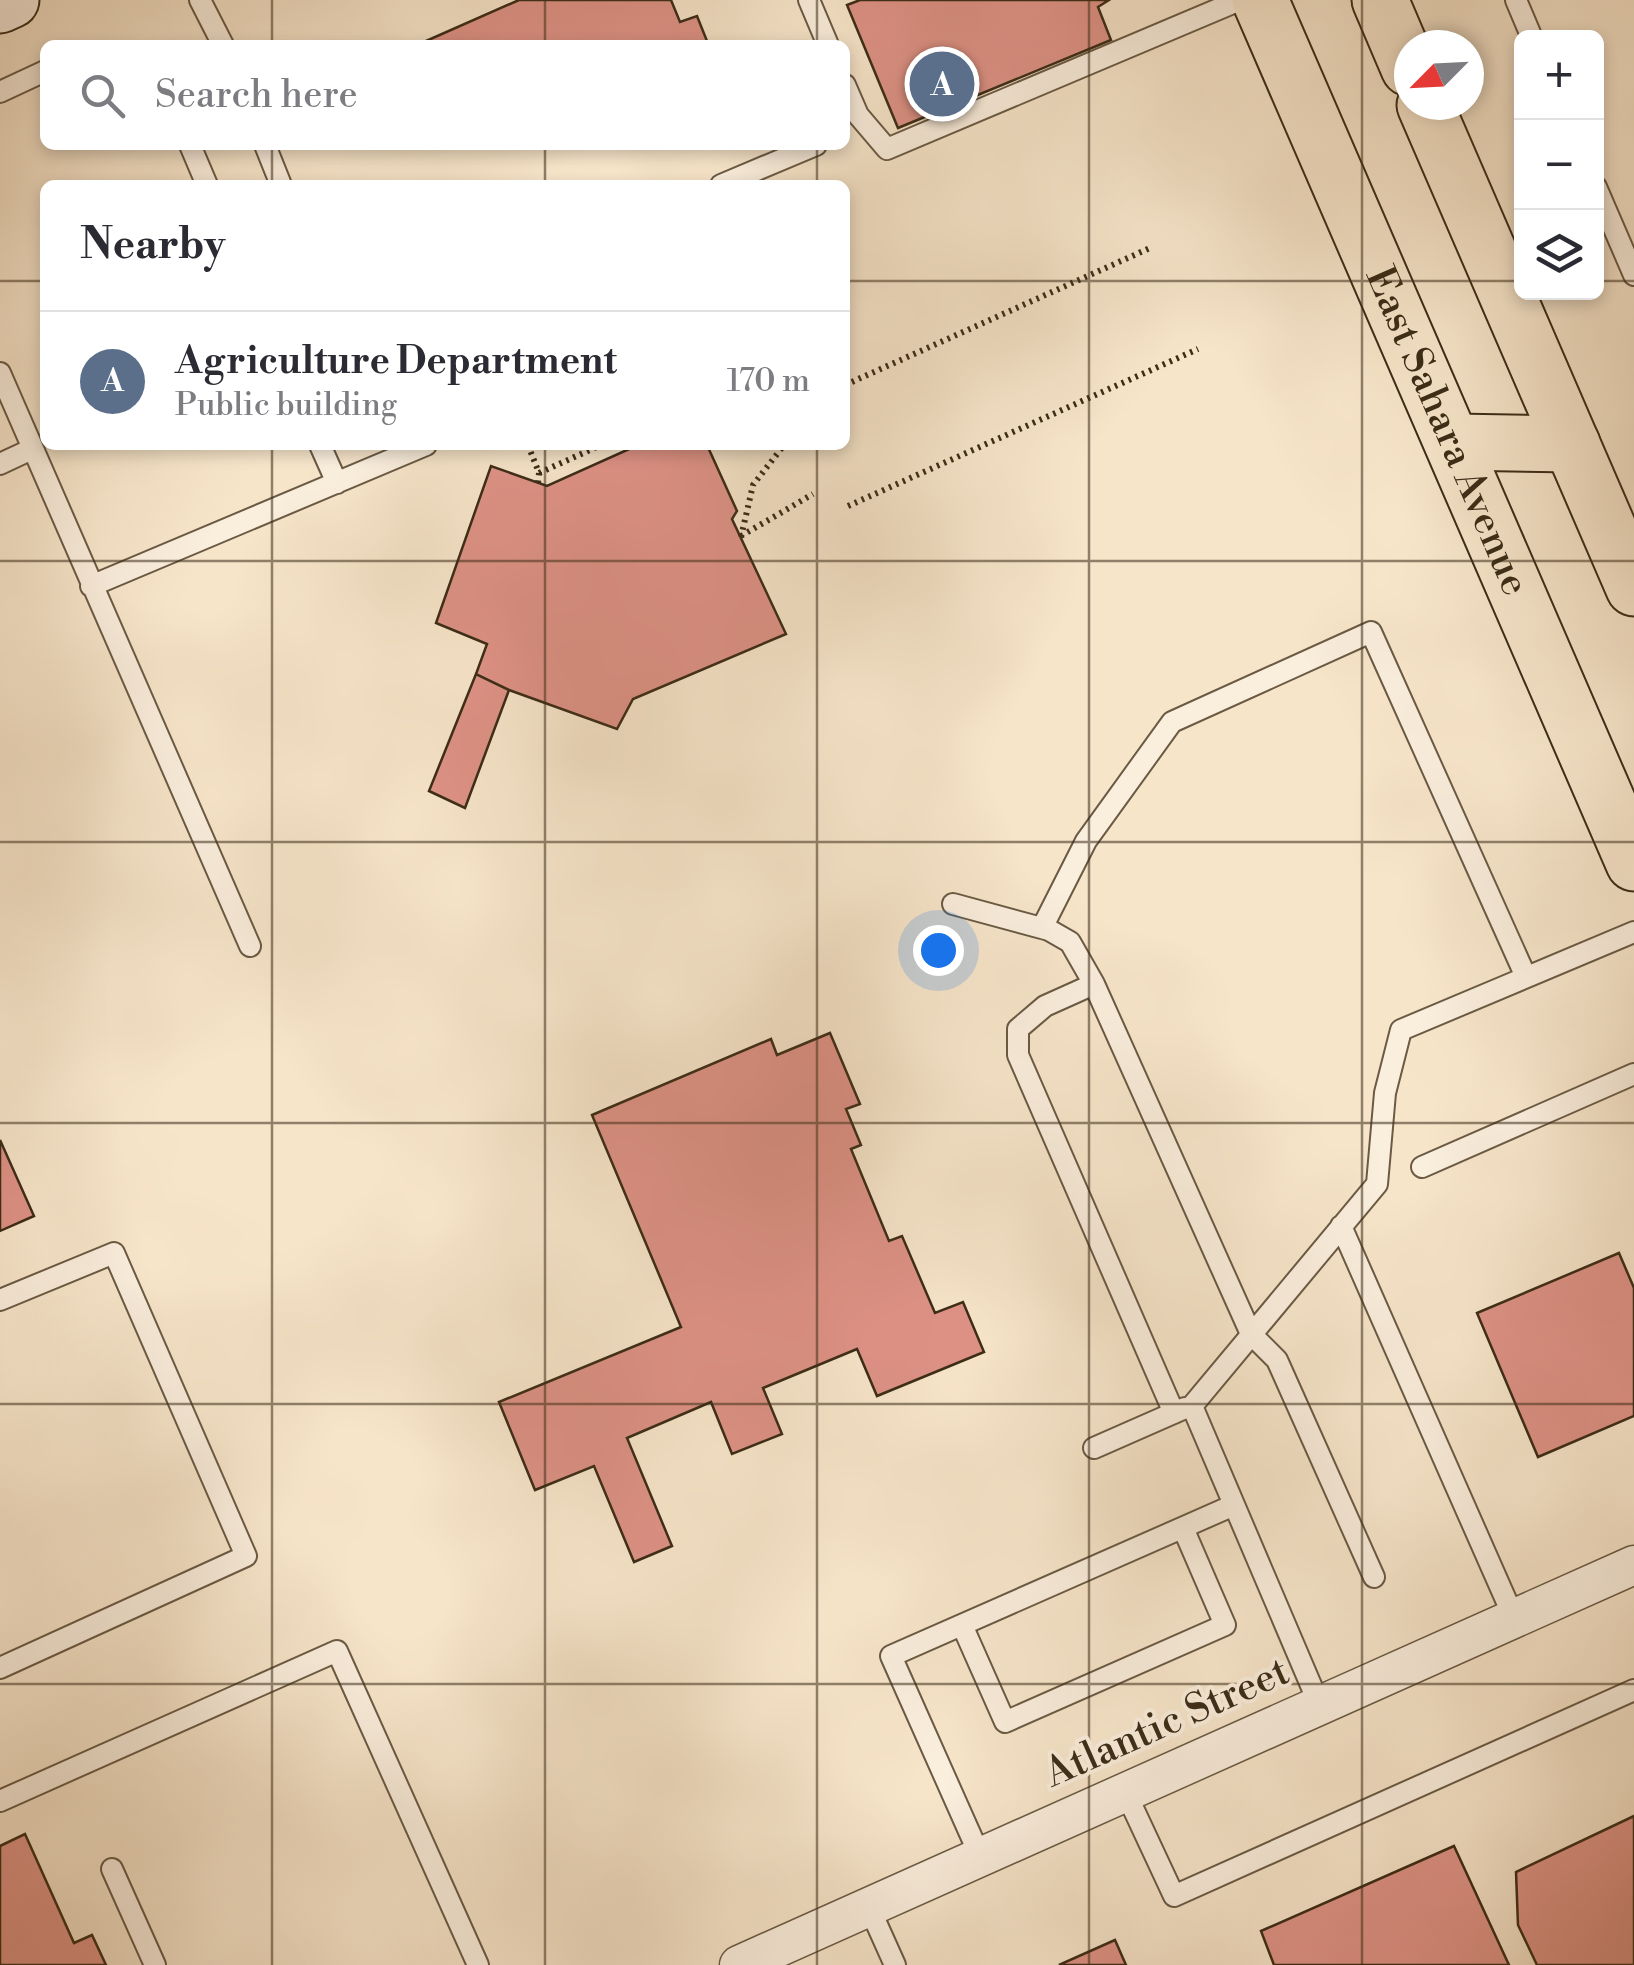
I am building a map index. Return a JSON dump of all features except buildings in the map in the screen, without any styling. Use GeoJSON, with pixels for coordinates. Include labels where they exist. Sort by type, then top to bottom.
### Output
{"type":"FeatureCollection","features":[{"type":"Feature","properties":{"kind":"main road"},"geometry":{"type":"LineString","coordinates":[[0,5],[11,0]]}},
{"type":"Feature","properties":{"kind":"main road","name":"East Sahara Avenue"},"geometry":{"type":"LineString","coordinates":[[1260,0],[1634,863]]}},
{"type":"Feature","properties":{"kind":"main road"},"geometry":{"type":"LineString","coordinates":[[1380,0],[1394,33]]}},
{"type":"Feature","properties":{"kind":"main road"},"geometry":{"type":"LineString","coordinates":[[1432,120],[1634,588]]}},
{"type":"Feature","properties":{"kind":"main road"},"geometry":{"type":"LineString","coordinates":[[1454,442],[1572,444]]}},
{"type":"Feature","properties":{"kind":"street","name":"Atlantic Street"},"geometry":{"type":"LineString","coordinates":[[739,1965],[779,1957],[869,1907],[980,1856],[1634,1565]]}},
{"type":"Feature","properties":{"kind":"lane"},"geometry":{"type":"LineString","coordinates":[[200,0],[220,40]]}},
{"type":"Feature","properties":{"kind":"lane"},"geometry":{"type":"LineString","coordinates":[[809,0],[826,40]]}},
{"type":"Feature","properties":{"kind":"lane"},"geometry":{"type":"LineString","coordinates":[[850,97],[858,116],[887,148],[1240,0]]}},
{"type":"Feature","properties":{"kind":"lane"},"geometry":{"type":"LineString","coordinates":[[1516,0],[1529,30]]}},
{"type":"Feature","properties":{"kind":"lane"},"geometry":{"type":"LineString","coordinates":[[0,92],[40,74]]}},
{"type":"Feature","properties":{"kind":"lane"},"geometry":{"type":"LineString","coordinates":[[850,131],[866,124]]}},
{"type":"Feature","properties":{"kind":"lane"},"geometry":{"type":"LineString","coordinates":[[192,150],[205,180]]}},
{"type":"Feature","properties":{"kind":"lane"},"geometry":{"type":"LineString","coordinates":[[267,150],[279,180]]}},
{"type":"Feature","properties":{"kind":"lane"},"geometry":{"type":"LineString","coordinates":[[733,180],[804,150]]}},
{"type":"Feature","properties":{"kind":"lane"},"geometry":{"type":"LineString","coordinates":[[1604,206],[1634,274]]}},
{"type":"Feature","properties":{"kind":"lane"},"geometry":{"type":"LineString","coordinates":[[0,374],[250,946]]}},
{"type":"Feature","properties":{"kind":"lane"},"geometry":{"type":"LineString","coordinates":[[0,464],[32,449]]}},
{"type":"Feature","properties":{"kind":"lane"},"geometry":{"type":"LineString","coordinates":[[322,450],[336,483]]}},
{"type":"Feature","properties":{"kind":"lane"},"geometry":{"type":"LineString","coordinates":[[91,586],[414,450]]}},
{"type":"Feature","properties":{"kind":"lane"},"geometry":{"type":"LineString","coordinates":[[1042,928],[1086,841],[1172,722],[1371,632],[1526,977]]}},
{"type":"Feature","properties":{"kind":"lane"},"geometry":{"type":"LineString","coordinates":[[953,904],[1042,928],[1070,942],[1094,984],[1251,1334],[1276,1360],[1374,1578]]}},
{"type":"Feature","properties":{"kind":"lane"},"geometry":{"type":"LineString","coordinates":[[1094,1448],[1183,1409],[1377,1184],[1385,1093],[1401,1030],[1634,932]]}},
{"type":"Feature","properties":{"kind":"lane"},"geometry":{"type":"LineString","coordinates":[[1094,984],[1045,1006],[1018,1028],[1018,1055],[1183,1409],[1234,1505],[1319,1704]]}},
{"type":"Feature","properties":{"kind":"lane"},"geometry":{"type":"LineString","coordinates":[[1422,1167],[1634,1074]]}},
{"type":"Feature","properties":{"kind":"lane"},"geometry":{"type":"LineString","coordinates":[[1341,1226],[1514,1618]]}},
{"type":"Feature","properties":{"kind":"lane"},"geometry":{"type":"LineString","coordinates":[[0,1300],[114,1253],[246,1556],[0,1668]]}},
{"type":"Feature","properties":{"kind":"lane"},"geometry":{"type":"LineString","coordinates":[[980,1856],[892,1656],[1234,1505]]}},
{"type":"Feature","properties":{"kind":"lane"},"geometry":{"type":"LineString","coordinates":[[962,1625],[1005,1722],[1225,1625],[1182,1528]]}},
{"type":"Feature","properties":{"kind":"lane"},"geometry":{"type":"LineString","coordinates":[[0,1801],[337,1651],[478,1965]]}},
{"type":"Feature","properties":{"kind":"lane"},"geometry":{"type":"LineString","coordinates":[[1125,1791],[1174,1896],[1634,1690]]}},
{"type":"Feature","properties":{"kind":"lane"},"geometry":{"type":"LineString","coordinates":[[112,1868],[155,1965]]}},
{"type":"Feature","properties":{"kind":"lane"},"geometry":{"type":"LineString","coordinates":[[869,1907],[895,1965]]}},
{"type":"Feature","properties":{"kind":"path"},"geometry":{"type":"LineString","coordinates":[[850,383],[1150,248]]}},
{"type":"Feature","properties":{"kind":"path"},"geometry":{"type":"LineString","coordinates":[[848,506],[1198,350]]}},
{"type":"Feature","properties":{"kind":"path"},"geometry":{"type":"LineString","coordinates":[[530,450],[539,473],[538,483]]}},
{"type":"Feature","properties":{"kind":"path"},"geometry":{"type":"LineString","coordinates":[[539,473],[590,450]]}},
{"type":"Feature","properties":{"kind":"path"},"geometry":{"type":"LineString","coordinates":[[780,450],[752,485],[741,536],[813,494]]}},
{"type":"Feature","properties":{"kind":"place","name":"Agriculture Department"},"geometry":{"type":"Point","coordinates":[942,84]}}]}
